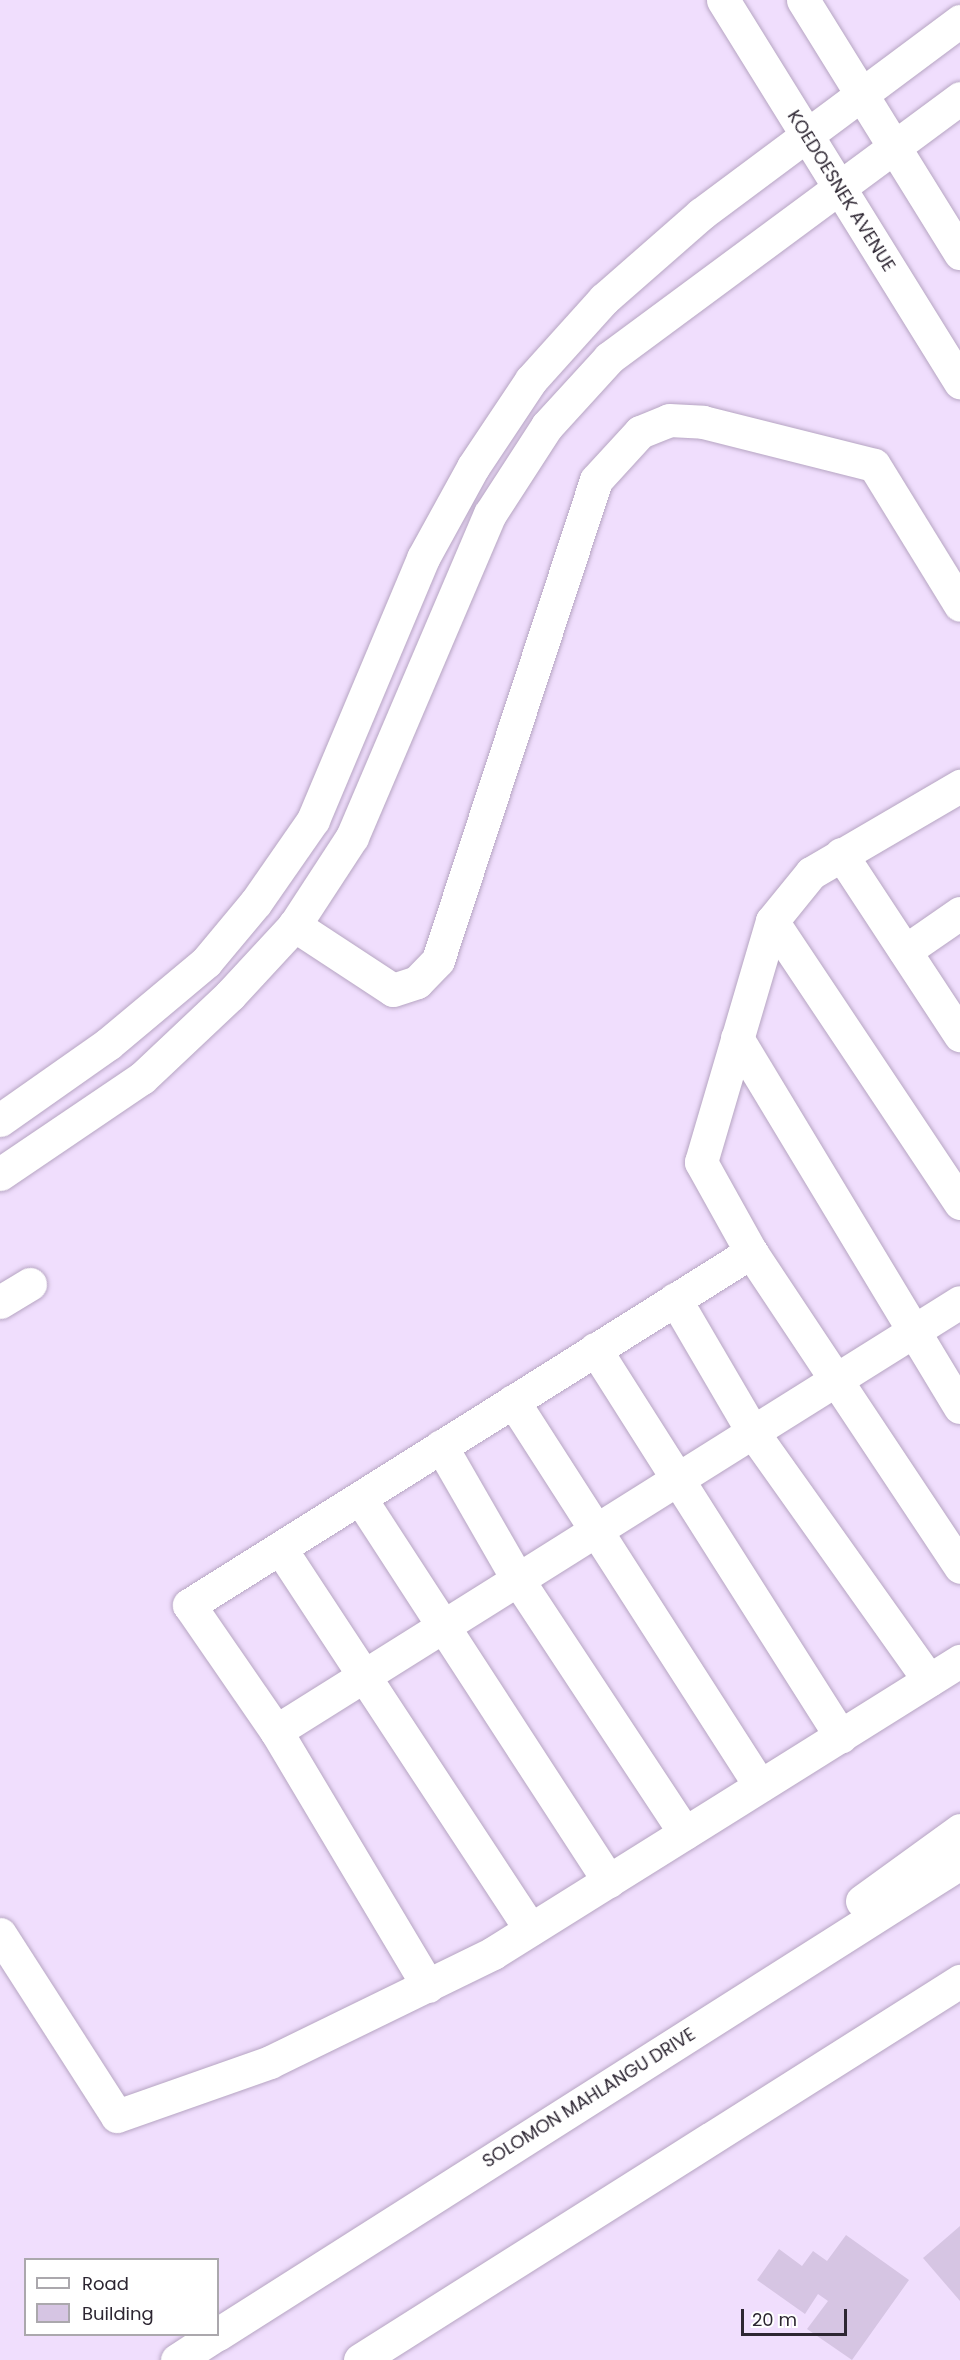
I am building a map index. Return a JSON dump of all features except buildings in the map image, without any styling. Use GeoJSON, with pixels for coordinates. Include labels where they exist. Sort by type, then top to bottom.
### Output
{"type":"FeatureCollection","features":[{"type":"Feature","properties":{"kind":"street","name":"KOEDOESNEK AVENUE"},"geometry":{"type":"LineString","coordinates":[[723,0],[960,382]]}},
{"type":"Feature","properties":{"kind":"street"},"geometry":{"type":"LineString","coordinates":[[803,0],[960,253]]}},
{"type":"Feature","properties":{"kind":"street"},"geometry":{"type":"LineString","coordinates":[[0,1120],[108,1044],[206,962],[228,936],[313,820],[423,558],[472,467],[531,380],[612,292],[700,214],[960,21]]}},
{"type":"Feature","properties":{"kind":"street"},"geometry":{"type":"LineString","coordinates":[[0,1174],[142,1078],[230,995],[294,926],[352,837],[490,514],[547,426],[609,358],[960,98]]}},
{"type":"Feature","properties":{"kind":"street"},"geometry":{"type":"LineString","coordinates":[[294,926],[393,990],[417,982],[438,960],[596,480],[640,432],[669,420],[703,422],[874,465],[960,605]]}},
{"type":"Feature","properties":{"kind":"street"},"geometry":{"type":"LineString","coordinates":[[960,786],[811,873],[772,921],[701,1162],[751,1252],[960,1567]]}},
{"type":"Feature","properties":{"kind":"street"},"geometry":{"type":"LineString","coordinates":[[841,854],[960,1035]]}},
{"type":"Feature","properties":{"kind":"street"},"geometry":{"type":"LineString","coordinates":[[905,951],[960,913]]}},
{"type":"Feature","properties":{"kind":"street"},"geometry":{"type":"LineString","coordinates":[[772,921],[960,1203]]}},
{"type":"Feature","properties":{"kind":"street"},"geometry":{"type":"LineString","coordinates":[[737,1038],[913,1335],[960,1407]]}},
{"type":"Feature","properties":{"kind":"street"},"geometry":{"type":"LineString","coordinates":[[428,1986],[276,1731],[189,1605],[751,1252]]}},
{"type":"Feature","properties":{"kind":"street"},"geometry":{"type":"LineString","coordinates":[[0,1302],[30,1284]]}},
{"type":"Feature","properties":{"kind":"street"},"geometry":{"type":"LineString","coordinates":[[675,1299],[754,1434],[929,1680]]}},
{"type":"Feature","properties":{"kind":"street"},"geometry":{"type":"LineString","coordinates":[[276,1731],[913,1335],[960,1302]]}},
{"type":"Feature","properties":{"kind":"street"},"geometry":{"type":"LineString","coordinates":[[596,1349],[841,1736]]}},
{"type":"Feature","properties":{"kind":"street"},"geometry":{"type":"LineString","coordinates":[[513,1401],[760,1786]]}},
{"type":"Feature","properties":{"kind":"street"},"geometry":{"type":"LineString","coordinates":[[441,1446],[518,1580],[685,1833]]}},
{"type":"Feature","properties":{"kind":"street"},"geometry":{"type":"LineString","coordinates":[[360,1498],[609,1881]]}},
{"type":"Feature","properties":{"kind":"street"},"geometry":{"type":"LineString","coordinates":[[280,1548],[362,1677],[530,1929]]}},
{"type":"Feature","properties":{"kind":"street"},"geometry":{"type":"LineString","coordinates":[[0,1934],[117,2116],[270,2062],[428,1986],[530,1929],[609,1881],[960,1661]]}},
{"type":"Feature","properties":{"kind":"street"},"geometry":{"type":"LineString","coordinates":[[591,2097],[960,1830]]}},
{"type":"Feature","properties":{"kind":"street","name":"SOLOMON MAHLANGU DRIVE"},"geometry":{"type":"LineString","coordinates":[[219,2333],[960,1863]]}},
{"type":"Feature","properties":{"kind":"street"},"geometry":{"type":"LineString","coordinates":[[360,2360],[960,1981]]}},
{"type":"Feature","properties":{"kind":"street","name":"SOLOMON MAHLANGU DRIVE"},"geometry":{"type":"LineString","coordinates":[[177,2360],[214,2336]]}}]}
